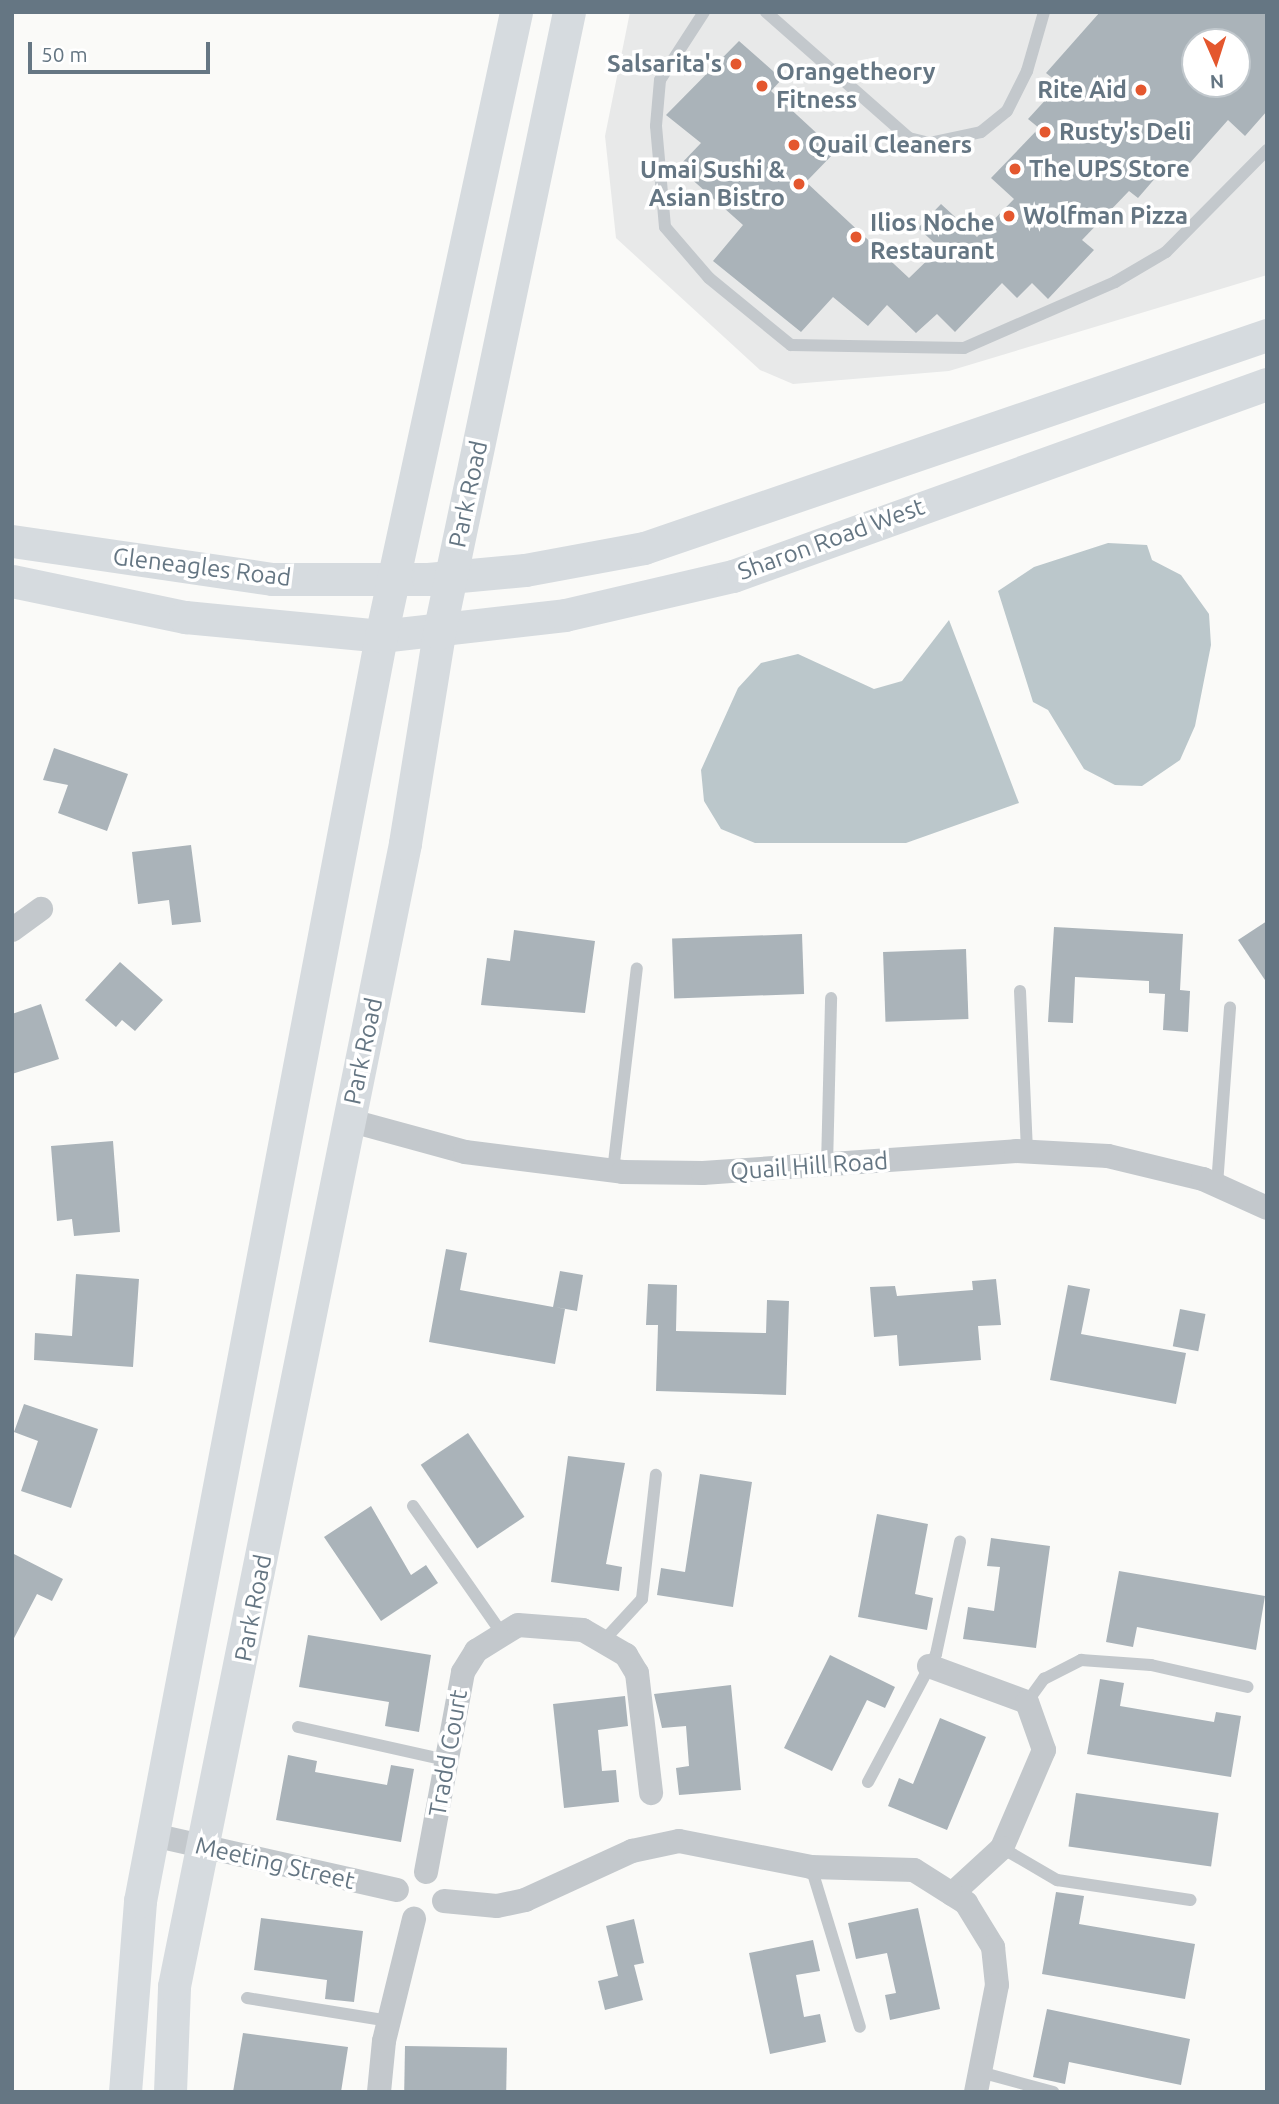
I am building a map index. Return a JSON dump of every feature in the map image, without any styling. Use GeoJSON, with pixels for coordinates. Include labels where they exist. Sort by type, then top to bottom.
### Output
{"type":"FeatureCollection","features":[{"type":"Feature","properties":{"kind":"main road"},"geometry":{"type":"LineString","coordinates":[[125,2092],[132,1972],[153,1835],[392,580],[516,12]]}},
{"type":"Feature","properties":{"kind":"main road","name":"Park Road"},"geometry":{"type":"LineString","coordinates":[[170,2092],[174,1986],[207,1847],[348,1119],[405,843],[439,633],[569,12]]}},
{"type":"Feature","properties":{"kind":"main road","name":"Sharon Road West"},"geometry":{"type":"LineString","coordinates":[[392,580],[451,577],[644,548],[1267,335]]}},
{"type":"Feature","properties":{"kind":"main road","name":"Sharon Road West"},"geometry":{"type":"LineString","coordinates":[[381,636],[439,633],[565,615],[733,576],[1267,384]]}},
{"type":"Feature","properties":{"kind":"main road","name":"Gleneagles Road"},"geometry":{"type":"LineString","coordinates":[[12,541],[272,579],[392,580]]}},
{"type":"Feature","properties":{"kind":"main road","name":"Gleneagles Road"},"geometry":{"type":"LineString","coordinates":[[12,581],[186,617],[381,636]]}},
{"type":"Feature","properties":{"kind":"street"},"geometry":{"type":"LineString","coordinates":[[12,930],[41,909]]}},
{"type":"Feature","properties":{"kind":"street","name":"Quail Hill Road"},"geometry":{"type":"LineString","coordinates":[[348,1119],[465,1152],[613,1171],[827,1166],[1027,1151],[1108,1156],[1217,1185],[1267,1208]]}},
{"type":"Feature","properties":{"kind":"street","name":"Tradd Court"},"geometry":{"type":"LineString","coordinates":[[426,1872],[463,1672],[476,1651],[501,1632],[554,1623],[606,1637]]}},
{"type":"Feature","properties":{"kind":"street"},"geometry":{"type":"LineString","coordinates":[[606,1637],[637,1673],[651,1793]]}},
{"type":"Feature","properties":{"kind":"street"},"geometry":{"type":"LineString","coordinates":[[929,1666],[1027,1702],[1044,1750],[1002,1848],[952,1894]]}},
{"type":"Feature","properties":{"kind":"street","name":"Meeting Street"},"geometry":{"type":"LineString","coordinates":[[153,1835],[397,1890]]}},
{"type":"Feature","properties":{"kind":"street"},"geometry":{"type":"LineString","coordinates":[[444,1901],[497,1906],[525,1900],[632,1851],[679,1841],[811,1867],[914,1870],[952,1894],[982,1923],[998,1973],[978,2082]]}},
{"type":"Feature","properties":{"kind":"street"},"geometry":{"type":"LineString","coordinates":[[426,1872],[441,1883],[444,1901],[433,1916],[414,1919],[399,1908],[397,1890],[408,1875],[426,1872]]}},
{"type":"Feature","properties":{"kind":"street"},"geometry":{"type":"LineString","coordinates":[[379,2092],[389,2021],[414,1919]]}},
{"type":"Feature","properties":{"kind":"lane"},"geometry":{"type":"LineString","coordinates":[[704,12],[660,80],[665,227],[709,278],[791,345],[964,348],[1115,282],[1166,252],[1267,150]]}},
{"type":"Feature","properties":{"kind":"lane"},"geometry":{"type":"LineString","coordinates":[[766,12],[909,138],[929,143],[981,132],[1007,111],[1027,71],[1044,12]]}},
{"type":"Feature","properties":{"kind":"lane"},"geometry":{"type":"LineString","coordinates":[[613,1171],[637,968]]}},
{"type":"Feature","properties":{"kind":"lane"},"geometry":{"type":"LineString","coordinates":[[1020,991],[1027,1151]]}},
{"type":"Feature","properties":{"kind":"lane"},"geometry":{"type":"LineString","coordinates":[[827,1166],[831,998]]}},
{"type":"Feature","properties":{"kind":"lane"},"geometry":{"type":"LineString","coordinates":[[1217,1185],[1230,1007]]}},
{"type":"Feature","properties":{"kind":"lane"},"geometry":{"type":"LineString","coordinates":[[606,1637],[642,1599],[656,1475]]}},
{"type":"Feature","properties":{"kind":"lane"},"geometry":{"type":"LineString","coordinates":[[413,1506],[501,1632]]}},
{"type":"Feature","properties":{"kind":"lane"},"geometry":{"type":"LineString","coordinates":[[867,1782],[929,1666],[943,1634],[960,1542]]}},
{"type":"Feature","properties":{"kind":"lane"},"geometry":{"type":"LineString","coordinates":[[1027,1702],[1044,1679],[1081,1660],[1151,1665],[1248,1687]]}},
{"type":"Feature","properties":{"kind":"lane"},"geometry":{"type":"LineString","coordinates":[[298,1727],[446,1760]]}},
{"type":"Feature","properties":{"kind":"lane"},"geometry":{"type":"LineString","coordinates":[[1002,1848],[1057,1880],[1191,1900]]}},
{"type":"Feature","properties":{"kind":"lane"},"geometry":{"type":"LineString","coordinates":[[811,1867],[860,2027]]}},
{"type":"Feature","properties":{"kind":"lane"},"geometry":{"type":"LineString","coordinates":[[247,1998],[389,2021]]}},
{"type":"Feature","properties":{"kind":"lane"},"geometry":{"type":"LineString","coordinates":[[978,2082],[1053,2092]]}},
{"type":"Feature","properties":{"kind":"shaded area"},"geometry":{"type":"Polygon","coordinates":[[[630,12],[1267,12],[1267,275],[949,371],[793,384],[760,370],[616,238],[605,136],[630,12]]]}},
{"type":"Feature","properties":{"kind":"shaded area"},"geometry":{"type":"Polygon","coordinates":[[[1108,543],[1147,545],[1152,560],[1181,575],[1209,614],[1211,645],[1195,726],[1180,760],[1142,786],[1115,785],[1084,769],[1048,710],[1033,702],[998,591],[1034,567],[1108,543]]]}},
{"type":"Feature","properties":{"kind":"shaded area"},"geometry":{"type":"Polygon","coordinates":[[[949,620],[1019,803],[906,843],[755,843],[721,829],[704,801],[701,770],[738,688],[761,663],[798,654],[874,689],[902,681],[949,620]]]}},
{"type":"Feature","properties":{"kind":"building"},"geometry":{"type":"Polygon","coordinates":[[[1100,12],[1267,12],[1267,111],[1245,136],[1228,120],[1182,172],[1170,161],[1138,198],[1129,191],[1082,240],[1094,250],[1048,299],[1032,283],[1017,298],[1002,283],[955,332],[937,314],[916,333],[887,305],[868,326],[833,297],[801,332],[713,261],[743,225],[678,167],[701,143],[666,115],[739,41],[782,79],[771,91],[836,151],[806,182],[909,278],[940,248],[918,228],[941,204],[977,237],[1014,199],[991,178],[1039,128],[1028,119],[1060,84],[1046,73],[1100,12]]]}},
{"type":"Feature","properties":{"kind":"building"},"geometry":{"type":"Polygon","coordinates":[[[54,748],[128,774],[107,831],[58,813],[68,785],[43,780],[54,748]]]}},
{"type":"Feature","properties":{"kind":"building"},"geometry":{"type":"Polygon","coordinates":[[[191,845],[201,922],[172,925],[169,900],[138,904],[132,852],[191,845]]]}},
{"type":"Feature","properties":{"kind":"building"},"geometry":{"type":"Polygon","coordinates":[[[1267,921],[1267,983],[1238,940],[1267,921]]]}},
{"type":"Feature","properties":{"kind":"building"},"geometry":{"type":"Polygon","coordinates":[[[1054,927],[1183,934],[1180,990],[1190,991],[1188,1032],[1163,1030],[1165,994],[1149,993],[1149,981],[1075,977],[1073,1023],[1048,1022],[1054,927]]]}},
{"type":"Feature","properties":{"kind":"building"},"geometry":{"type":"Polygon","coordinates":[[[514,930],[595,941],[585,1013],[481,1005],[487,958],[510,961],[514,930]]]}},
{"type":"Feature","properties":{"kind":"building"},"geometry":{"type":"Polygon","coordinates":[[[802,934],[804,994],[674,999],[672,939],[802,934]]]}},
{"type":"Feature","properties":{"kind":"building"},"geometry":{"type":"Polygon","coordinates":[[[966,949],[968,1019],[885,1022],[883,952],[966,949]]]}},
{"type":"Feature","properties":{"kind":"building"},"geometry":{"type":"Polygon","coordinates":[[[120,962],[163,1000],[135,1031],[122,1020],[116,1027],[85,1000],[120,962]]]}},
{"type":"Feature","properties":{"kind":"building"},"geometry":{"type":"Polygon","coordinates":[[[41,1004],[59,1059],[12,1074],[12,1014],[41,1004]]]}},
{"type":"Feature","properties":{"kind":"building"},"geometry":{"type":"Polygon","coordinates":[[[113,1141],[120,1232],[74,1236],[72,1219],[57,1221],[51,1146],[113,1141]]]}},
{"type":"Feature","properties":{"kind":"building"},"geometry":{"type":"Polygon","coordinates":[[[446,1249],[467,1253],[460,1290],[553,1307],[560,1271],[583,1275],[577,1311],[555,1307],[565,1309],[555,1364],[429,1342],[446,1249]]]}},
{"type":"Feature","properties":{"kind":"building"},"geometry":{"type":"Polygon","coordinates":[[[76,1274],[139,1279],[133,1367],[34,1360],[35,1333],[72,1336],[76,1274]]]}},
{"type":"Feature","properties":{"kind":"building"},"geometry":{"type":"Polygon","coordinates":[[[996,1279],[1001,1325],[978,1326],[981,1360],[899,1366],[897,1335],[874,1337],[870,1287],[895,1286],[897,1296],[973,1290],[972,1281],[996,1279]]]}},
{"type":"Feature","properties":{"kind":"building"},"geometry":{"type":"Polygon","coordinates":[[[648,1284],[677,1285],[676,1331],[766,1333],[767,1300],[789,1301],[786,1395],[656,1391],[658,1325],[646,1325],[648,1284]]]}},
{"type":"Feature","properties":{"kind":"building"},"geometry":{"type":"Polygon","coordinates":[[[1068,1285],[1090,1289],[1081,1334],[1186,1353],[1176,1404],[1050,1380],[1068,1285]]]}},
{"type":"Feature","properties":{"kind":"building"},"geometry":{"type":"Polygon","coordinates":[[[1180,1309],[1206,1314],[1198,1351],[1173,1346],[1180,1309]]]}},
{"type":"Feature","properties":{"kind":"building"},"geometry":{"type":"Polygon","coordinates":[[[24,1404],[98,1429],[71,1508],[21,1491],[38,1441],[14,1432],[24,1404]]]}},
{"type":"Feature","properties":{"kind":"building"},"geometry":{"type":"Polygon","coordinates":[[[468,1433],[524,1517],[477,1549],[421,1465],[468,1433]]]}},
{"type":"Feature","properties":{"kind":"building"},"geometry":{"type":"Polygon","coordinates":[[[568,1456],[625,1463],[606,1564],[622,1567],[619,1591],[551,1582],[568,1456]]]}},
{"type":"Feature","properties":{"kind":"building"},"geometry":{"type":"Polygon","coordinates":[[[700,1474],[752,1482],[733,1607],[657,1595],[661,1568],[685,1572],[700,1474]]]}},
{"type":"Feature","properties":{"kind":"building"},"geometry":{"type":"Polygon","coordinates":[[[371,1506],[411,1575],[426,1565],[438,1583],[381,1621],[324,1537],[371,1506]]]}},
{"type":"Feature","properties":{"kind":"building"},"geometry":{"type":"Polygon","coordinates":[[[877,1514],[928,1524],[915,1594],[933,1598],[927,1630],[858,1617],[877,1514]]]}},
{"type":"Feature","properties":{"kind":"building"},"geometry":{"type":"Polygon","coordinates":[[[991,1538],[1050,1546],[1036,1648],[963,1639],[968,1607],[994,1611],[1000,1567],[987,1566],[991,1538]]]}},
{"type":"Feature","properties":{"kind":"building"},"geometry":{"type":"Polygon","coordinates":[[[12,1553],[63,1579],[52,1601],[37,1594],[12,1642],[12,1553]]]}},
{"type":"Feature","properties":{"kind":"building"},"geometry":{"type":"Polygon","coordinates":[[[1119,1571],[1265,1596],[1256,1650],[1137,1627],[1133,1647],[1106,1642],[1119,1571]]]}},
{"type":"Feature","properties":{"kind":"building"},"geometry":{"type":"Polygon","coordinates":[[[308,1635],[431,1655],[419,1732],[385,1726],[389,1702],[299,1687],[308,1635]]]}},
{"type":"Feature","properties":{"kind":"building"},"geometry":{"type":"Polygon","coordinates":[[[830,1655],[895,1687],[885,1708],[867,1700],[832,1771],[784,1748],[830,1655]]]}},
{"type":"Feature","properties":{"kind":"building"},"geometry":{"type":"Polygon","coordinates":[[[1100,1679],[1124,1683],[1120,1706],[1214,1722],[1216,1712],[1241,1716],[1231,1777],[1087,1754],[1100,1679]]]}},
{"type":"Feature","properties":{"kind":"building"},"geometry":{"type":"Polygon","coordinates":[[[731,1685],[741,1790],[679,1795],[676,1768],[689,1766],[686,1726],[662,1728],[654,1694],[731,1685]]]}},
{"type":"Feature","properties":{"kind":"building"},"geometry":{"type":"Polygon","coordinates":[[[625,1696],[628,1726],[598,1730],[602,1771],[616,1770],[619,1802],[564,1808],[553,1704],[625,1696]]]}},
{"type":"Feature","properties":{"kind":"building"},"geometry":{"type":"Polygon","coordinates":[[[940,1718],[986,1737],[947,1830],[888,1806],[899,1778],[913,1784],[940,1718]]]}},
{"type":"Feature","properties":{"kind":"building"},"geometry":{"type":"Polygon","coordinates":[[[288,1755],[317,1761],[315,1772],[387,1785],[391,1765],[414,1769],[401,1842],[276,1820],[288,1755]]]}},
{"type":"Feature","properties":{"kind":"building"},"geometry":{"type":"Polygon","coordinates":[[[1076,1793],[1219,1813],[1211,1867],[1068,1846],[1076,1793]]]}},
{"type":"Feature","properties":{"kind":"building"},"geometry":{"type":"Polygon","coordinates":[[[1056,1892],[1084,1896],[1079,1924],[1195,1944],[1185,1999],[1042,1974],[1056,1892]]]}},
{"type":"Feature","properties":{"kind":"building"},"geometry":{"type":"Polygon","coordinates":[[[918,1908],[940,2009],[890,2020],[885,1995],[896,1993],[887,1953],[856,1959],[848,1923],[918,1908]]]}},
{"type":"Feature","properties":{"kind":"building"},"geometry":{"type":"Polygon","coordinates":[[[261,1918],[363,1931],[354,2002],[325,1999],[327,1980],[254,1970],[261,1918]]]}},
{"type":"Feature","properties":{"kind":"building"},"geometry":{"type":"Polygon","coordinates":[[[634,1919],[644,1963],[634,1965],[643,2000],[605,2010],[598,1981],[618,1976],[606,1926],[634,1919]]]}},
{"type":"Feature","properties":{"kind":"building"},"geometry":{"type":"Polygon","coordinates":[[[813,1940],[820,1971],[796,1975],[804,2017],[820,2014],[826,2042],[770,2054],[749,1953],[813,1940]]]}},
{"type":"Feature","properties":{"kind":"building"},"geometry":{"type":"Polygon","coordinates":[[[1047,2009],[1190,2039],[1181,2085],[1069,2062],[1065,2084],[1033,2077],[1047,2009]]]}},
{"type":"Feature","properties":{"kind":"building"},"geometry":{"type":"Polygon","coordinates":[[[243,2033],[348,2047],[341,2092],[233,2092],[243,2033]]]}},
{"type":"Feature","properties":{"kind":"building"},"geometry":{"type":"Polygon","coordinates":[[[405,2046],[507,2048],[506,2092],[404,2092],[405,2046]]]}},
{"type":"Feature","properties":{"kind":"place","name":"Salsarita's"},"geometry":{"type":"Point","coordinates":[736,64]}},
{"type":"Feature","properties":{"kind":"place","name":"Orangetheory Fitness"},"geometry":{"type":"Point","coordinates":[762,86]}},
{"type":"Feature","properties":{"kind":"place","name":"Rite Aid"},"geometry":{"type":"Point","coordinates":[1141,90]}},
{"type":"Feature","properties":{"kind":"place","name":"Rusty's Deli"},"geometry":{"type":"Point","coordinates":[1045,132]}},
{"type":"Feature","properties":{"kind":"place","name":"Quail Cleaners"},"geometry":{"type":"Point","coordinates":[794,145]}},
{"type":"Feature","properties":{"kind":"place","name":"The UPS Store"},"geometry":{"type":"Point","coordinates":[1015,169]}},
{"type":"Feature","properties":{"kind":"place","name":"Umai Sushi & Asian Bistro"},"geometry":{"type":"Point","coordinates":[799,184]}},
{"type":"Feature","properties":{"kind":"place","name":"Wolfman Pizza"},"geometry":{"type":"Point","coordinates":[1009,216]}},
{"type":"Feature","properties":{"kind":"place","name":"Ilios Noche Restaurant"},"geometry":{"type":"Point","coordinates":[856,237]}}]}
